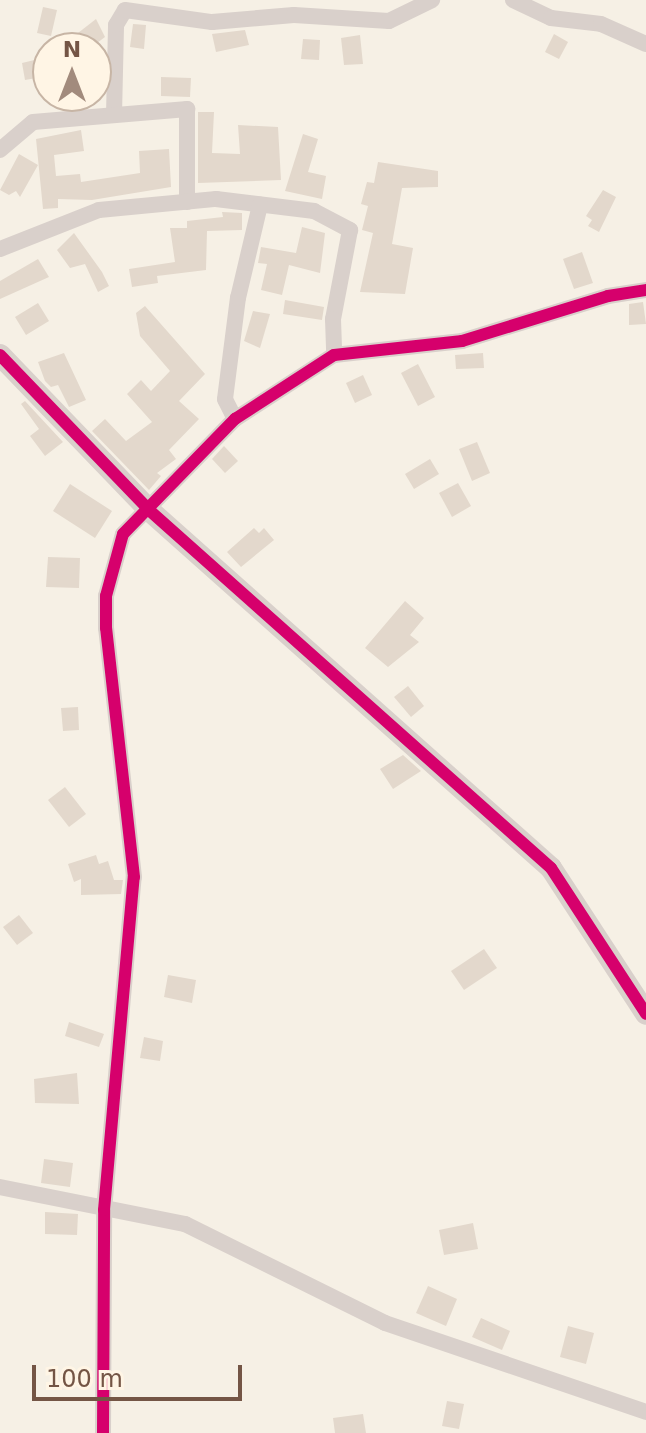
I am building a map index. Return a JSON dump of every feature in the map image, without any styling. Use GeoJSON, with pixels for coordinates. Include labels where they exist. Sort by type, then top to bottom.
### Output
{"type":"FeatureCollection","features":[{"type":"Feature","properties":{"kind":"street"},"geometry":{"type":"LineString","coordinates":[[114,115],[116,25],[125,10],[212,22],[294,15],[389,21],[432,0]]}},
{"type":"Feature","properties":{"kind":"street"},"geometry":{"type":"LineString","coordinates":[[513,0],[551,18],[601,24],[646,44]]}},
{"type":"Feature","properties":{"kind":"street"},"geometry":{"type":"LineString","coordinates":[[0,150],[33,122],[187,109],[187,202]]}},
{"type":"Feature","properties":{"kind":"street"},"geometry":{"type":"LineString","coordinates":[[0,249],[99,210],[187,202],[314,211],[350,230],[333,319],[334,355]]}},
{"type":"Feature","properties":{"kind":"street"},"geometry":{"type":"LineString","coordinates":[[235,419],[225,399],[238,298],[260,205]]}},
{"type":"Feature","properties":{"kind":"street"},"geometry":{"type":"LineString","coordinates":[[103,1433],[104,1210],[134,877],[106,596],[123,534],[235,419],[334,355],[462,341],[608,296],[646,290]]}},
{"type":"Feature","properties":{"kind":"street"},"geometry":{"type":"LineString","coordinates":[[0,355],[149,510],[551,868],[646,1014]]}},
{"type":"Feature","properties":{"kind":"street"},"geometry":{"type":"LineString","coordinates":[[0,1187],[185,1224],[385,1323],[646,1412]]}},
{"type":"Feature","properties":{"kind":"building"},"geometry":{"type":"Polygon","coordinates":[[[43,7],[57,10],[52,32],[37,32],[43,7]]]}},
{"type":"Feature","properties":{"kind":"building"},"geometry":{"type":"Polygon","coordinates":[[[96,19],[102,32],[79,32],[96,19]]]}},
{"type":"Feature","properties":{"kind":"building"},"geometry":{"type":"Polygon","coordinates":[[[133,24],[146,25],[144,49],[130,47],[133,24]]]}},
{"type":"Feature","properties":{"kind":"building"},"geometry":{"type":"Polygon","coordinates":[[[245,30],[249,45],[216,52],[212,34],[245,30]]]}},
{"type":"Feature","properties":{"kind":"building"},"geometry":{"type":"Polygon","coordinates":[[[554,34],[568,42],[559,59],[545,52],[554,34]]]}},
{"type":"Feature","properties":{"kind":"building"},"geometry":{"type":"Polygon","coordinates":[[[360,35],[363,64],[344,65],[341,38],[360,35]]]}},
{"type":"Feature","properties":{"kind":"building"},"geometry":{"type":"Polygon","coordinates":[[[303,39],[320,40],[319,60],[301,59],[303,39]]]}},
{"type":"Feature","properties":{"kind":"building"},"geometry":{"type":"Polygon","coordinates":[[[32,61],[32,79],[25,80],[22,63],[32,61]]]}},
{"type":"Feature","properties":{"kind":"building"},"geometry":{"type":"Polygon","coordinates":[[[161,77],[191,78],[190,97],[161,96],[161,77]]]}},
{"type":"Feature","properties":{"kind":"building"},"geometry":{"type":"Polygon","coordinates":[[[198,112],[214,112],[212,153],[240,154],[238,125],[278,127],[281,180],[198,183],[198,112]]]}},
{"type":"Feature","properties":{"kind":"building"},"geometry":{"type":"Polygon","coordinates":[[[81,130],[84,151],[54,155],[56,176],[80,174],[81,182],[140,173],[139,151],[169,149],[171,187],[92,200],[58,199],[58,208],[43,209],[36,139],[81,130]]]}},
{"type":"Feature","properties":{"kind":"building"},"geometry":{"type":"Polygon","coordinates":[[[303,134],[318,139],[308,172],[326,176],[322,199],[285,191],[303,134]]]}},
{"type":"Feature","properties":{"kind":"building"},"geometry":{"type":"Polygon","coordinates":[[[19,154],[38,165],[20,197],[16,191],[9,195],[0,190],[19,154]]]}},
{"type":"Feature","properties":{"kind":"building"},"geometry":{"type":"Polygon","coordinates":[[[378,162],[438,171],[438,187],[402,188],[392,244],[413,248],[405,294],[360,292],[373,233],[362,230],[368,206],[361,204],[367,182],[374,183],[378,162]]]}},
{"type":"Feature","properties":{"kind":"building"},"geometry":{"type":"Polygon","coordinates":[[[603,190],[616,197],[599,232],[588,226],[592,220],[586,216],[603,190]]]}},
{"type":"Feature","properties":{"kind":"building"},"geometry":{"type":"Polygon","coordinates":[[[222,212],[242,213],[242,230],[207,231],[206,270],[157,276],[158,283],[132,287],[129,269],[175,262],[170,228],[187,228],[187,221],[223,217],[222,212]]]}},
{"type":"Feature","properties":{"kind":"building"},"geometry":{"type":"Polygon","coordinates":[[[302,227],[325,233],[320,273],[289,265],[282,295],[261,290],[267,264],[258,263],[261,247],[296,253],[302,227]]]}},
{"type":"Feature","properties":{"kind":"building"},"geometry":{"type":"Polygon","coordinates":[[[74,233],[109,286],[98,292],[85,264],[70,268],[57,250],[74,233]]]}},
{"type":"Feature","properties":{"kind":"building"},"geometry":{"type":"Polygon","coordinates":[[[582,252],[593,283],[574,289],[563,259],[582,252]]]}},
{"type":"Feature","properties":{"kind":"building"},"geometry":{"type":"Polygon","coordinates":[[[38,259],[49,277],[0,299],[0,281],[38,259]]]}},
{"type":"Feature","properties":{"kind":"building"},"geometry":{"type":"Polygon","coordinates":[[[285,300],[324,307],[322,320],[283,314],[285,300]]]}},
{"type":"Feature","properties":{"kind":"building"},"geometry":{"type":"Polygon","coordinates":[[[643,302],[646,324],[629,325],[629,304],[643,302]]]}},
{"type":"Feature","properties":{"kind":"building"},"geometry":{"type":"Polygon","coordinates":[[[38,303],[49,321],[26,335],[15,317],[38,303]]]}},
{"type":"Feature","properties":{"kind":"building"},"geometry":{"type":"Polygon","coordinates":[[[145,306],[205,374],[179,401],[199,419],[169,450],[176,459],[157,473],[161,476],[149,490],[92,431],[105,419],[126,441],[152,422],[127,394],[141,380],[151,391],[170,371],[140,336],[136,313],[145,306]]]}},
{"type":"Feature","properties":{"kind":"building"},"geometry":{"type":"Polygon","coordinates":[[[253,311],[270,314],[260,348],[244,341],[253,311]]]}},
{"type":"Feature","properties":{"kind":"building"},"geometry":{"type":"Polygon","coordinates":[[[64,353],[86,400],[69,407],[58,385],[51,387],[45,381],[38,362],[64,353]]]}},
{"type":"Feature","properties":{"kind":"building"},"geometry":{"type":"Polygon","coordinates":[[[483,353],[484,368],[456,369],[455,355],[483,353]]]}},
{"type":"Feature","properties":{"kind":"building"},"geometry":{"type":"Polygon","coordinates":[[[418,364],[435,397],[418,406],[401,373],[418,364]]]}},
{"type":"Feature","properties":{"kind":"building"},"geometry":{"type":"Polygon","coordinates":[[[363,375],[372,395],[355,403],[346,383],[363,375]]]}},
{"type":"Feature","properties":{"kind":"building"},"geometry":{"type":"Polygon","coordinates":[[[25,401],[63,442],[45,456],[30,436],[39,429],[21,404],[25,401]]]}},
{"type":"Feature","properties":{"kind":"building"},"geometry":{"type":"Polygon","coordinates":[[[477,442],[490,473],[472,481],[459,449],[477,442]]]}},
{"type":"Feature","properties":{"kind":"building"},"geometry":{"type":"Polygon","coordinates":[[[224,446],[238,461],[225,473],[212,459],[224,446]]]}},
{"type":"Feature","properties":{"kind":"building"},"geometry":{"type":"Polygon","coordinates":[[[430,459],[439,474],[414,489],[405,474],[430,459]]]}},
{"type":"Feature","properties":{"kind":"building"},"geometry":{"type":"Polygon","coordinates":[[[458,483],[471,506],[452,517],[439,493],[458,483]]]}},
{"type":"Feature","properties":{"kind":"building"},"geometry":{"type":"Polygon","coordinates":[[[70,484],[112,511],[95,538],[53,511],[70,484]]]}},
{"type":"Feature","properties":{"kind":"building"},"geometry":{"type":"Polygon","coordinates":[[[254,528],[259,533],[264,528],[274,540],[241,567],[227,552],[254,528]]]}},
{"type":"Feature","properties":{"kind":"building"},"geometry":{"type":"Polygon","coordinates":[[[48,557],[80,558],[79,588],[46,587],[48,557]]]}},
{"type":"Feature","properties":{"kind":"building"},"geometry":{"type":"Polygon","coordinates":[[[405,601],[424,618],[410,635],[419,642],[388,667],[365,648],[405,601]]]}},
{"type":"Feature","properties":{"kind":"building"},"geometry":{"type":"Polygon","coordinates":[[[408,686],[424,706],[411,717],[394,697],[408,686]]]}},
{"type":"Feature","properties":{"kind":"building"},"geometry":{"type":"Polygon","coordinates":[[[78,707],[79,730],[63,731],[61,708],[78,707]]]}},
{"type":"Feature","properties":{"kind":"building"},"geometry":{"type":"Polygon","coordinates":[[[403,755],[421,771],[393,789],[380,769],[403,755]]]}},
{"type":"Feature","properties":{"kind":"building"},"geometry":{"type":"Polygon","coordinates":[[[65,787],[86,814],[69,827],[48,800],[65,787]]]}},
{"type":"Feature","properties":{"kind":"building"},"geometry":{"type":"Polygon","coordinates":[[[96,855],[99,864],[108,861],[114,880],[123,880],[121,894],[81,895],[81,879],[74,882],[68,864],[96,855]]]}},
{"type":"Feature","properties":{"kind":"building"},"geometry":{"type":"Polygon","coordinates":[[[19,915],[33,933],[17,945],[3,927],[19,915]]]}},
{"type":"Feature","properties":{"kind":"building"},"geometry":{"type":"Polygon","coordinates":[[[484,949],[497,968],[464,990],[451,971],[484,949]]]}},
{"type":"Feature","properties":{"kind":"building"},"geometry":{"type":"Polygon","coordinates":[[[168,975],[196,980],[192,1003],[164,997],[168,975]]]}},
{"type":"Feature","properties":{"kind":"building"},"geometry":{"type":"Polygon","coordinates":[[[69,1022],[104,1034],[99,1047],[65,1036],[69,1022]]]}},
{"type":"Feature","properties":{"kind":"building"},"geometry":{"type":"Polygon","coordinates":[[[144,1037],[163,1041],[160,1061],[140,1058],[144,1037]]]}},
{"type":"Feature","properties":{"kind":"building"},"geometry":{"type":"Polygon","coordinates":[[[77,1073],[79,1104],[35,1103],[34,1079],[77,1073]]]}},
{"type":"Feature","properties":{"kind":"building"},"geometry":{"type":"Polygon","coordinates":[[[44,1159],[73,1163],[70,1187],[41,1183],[44,1159]]]}},
{"type":"Feature","properties":{"kind":"building"},"geometry":{"type":"Polygon","coordinates":[[[45,1212],[78,1214],[77,1235],[45,1234],[45,1212]]]}},
{"type":"Feature","properties":{"kind":"building"},"geometry":{"type":"Polygon","coordinates":[[[473,1223],[478,1249],[444,1255],[439,1230],[473,1223]]]}},
{"type":"Feature","properties":{"kind":"building"},"geometry":{"type":"Polygon","coordinates":[[[428,1286],[457,1299],[446,1326],[416,1313],[428,1286]]]}},
{"type":"Feature","properties":{"kind":"building"},"geometry":{"type":"Polygon","coordinates":[[[481,1318],[510,1331],[502,1350],[472,1337],[481,1318]]]}},
{"type":"Feature","properties":{"kind":"building"},"geometry":{"type":"Polygon","coordinates":[[[568,1326],[594,1333],[586,1364],[560,1357],[568,1326]]]}},
{"type":"Feature","properties":{"kind":"building"},"geometry":{"type":"Polygon","coordinates":[[[447,1401],[464,1404],[459,1429],[442,1426],[447,1401]]]}},
{"type":"Feature","properties":{"kind":"building"},"geometry":{"type":"Polygon","coordinates":[[[363,1414],[366,1433],[335,1433],[333,1418],[363,1414]]]}},
{"type":"Feature","properties":{"kind":"cycle path"},"geometry":{"type":"LineString","coordinates":[[103,1433],[104,1210],[134,877],[106,628],[106,596],[123,534],[235,419],[334,355],[462,341],[608,296],[646,290]]}},
{"type":"Feature","properties":{"kind":"cycle path"},"geometry":{"type":"LineString","coordinates":[[0,355],[149,510],[551,868],[646,1014]]}}]}
